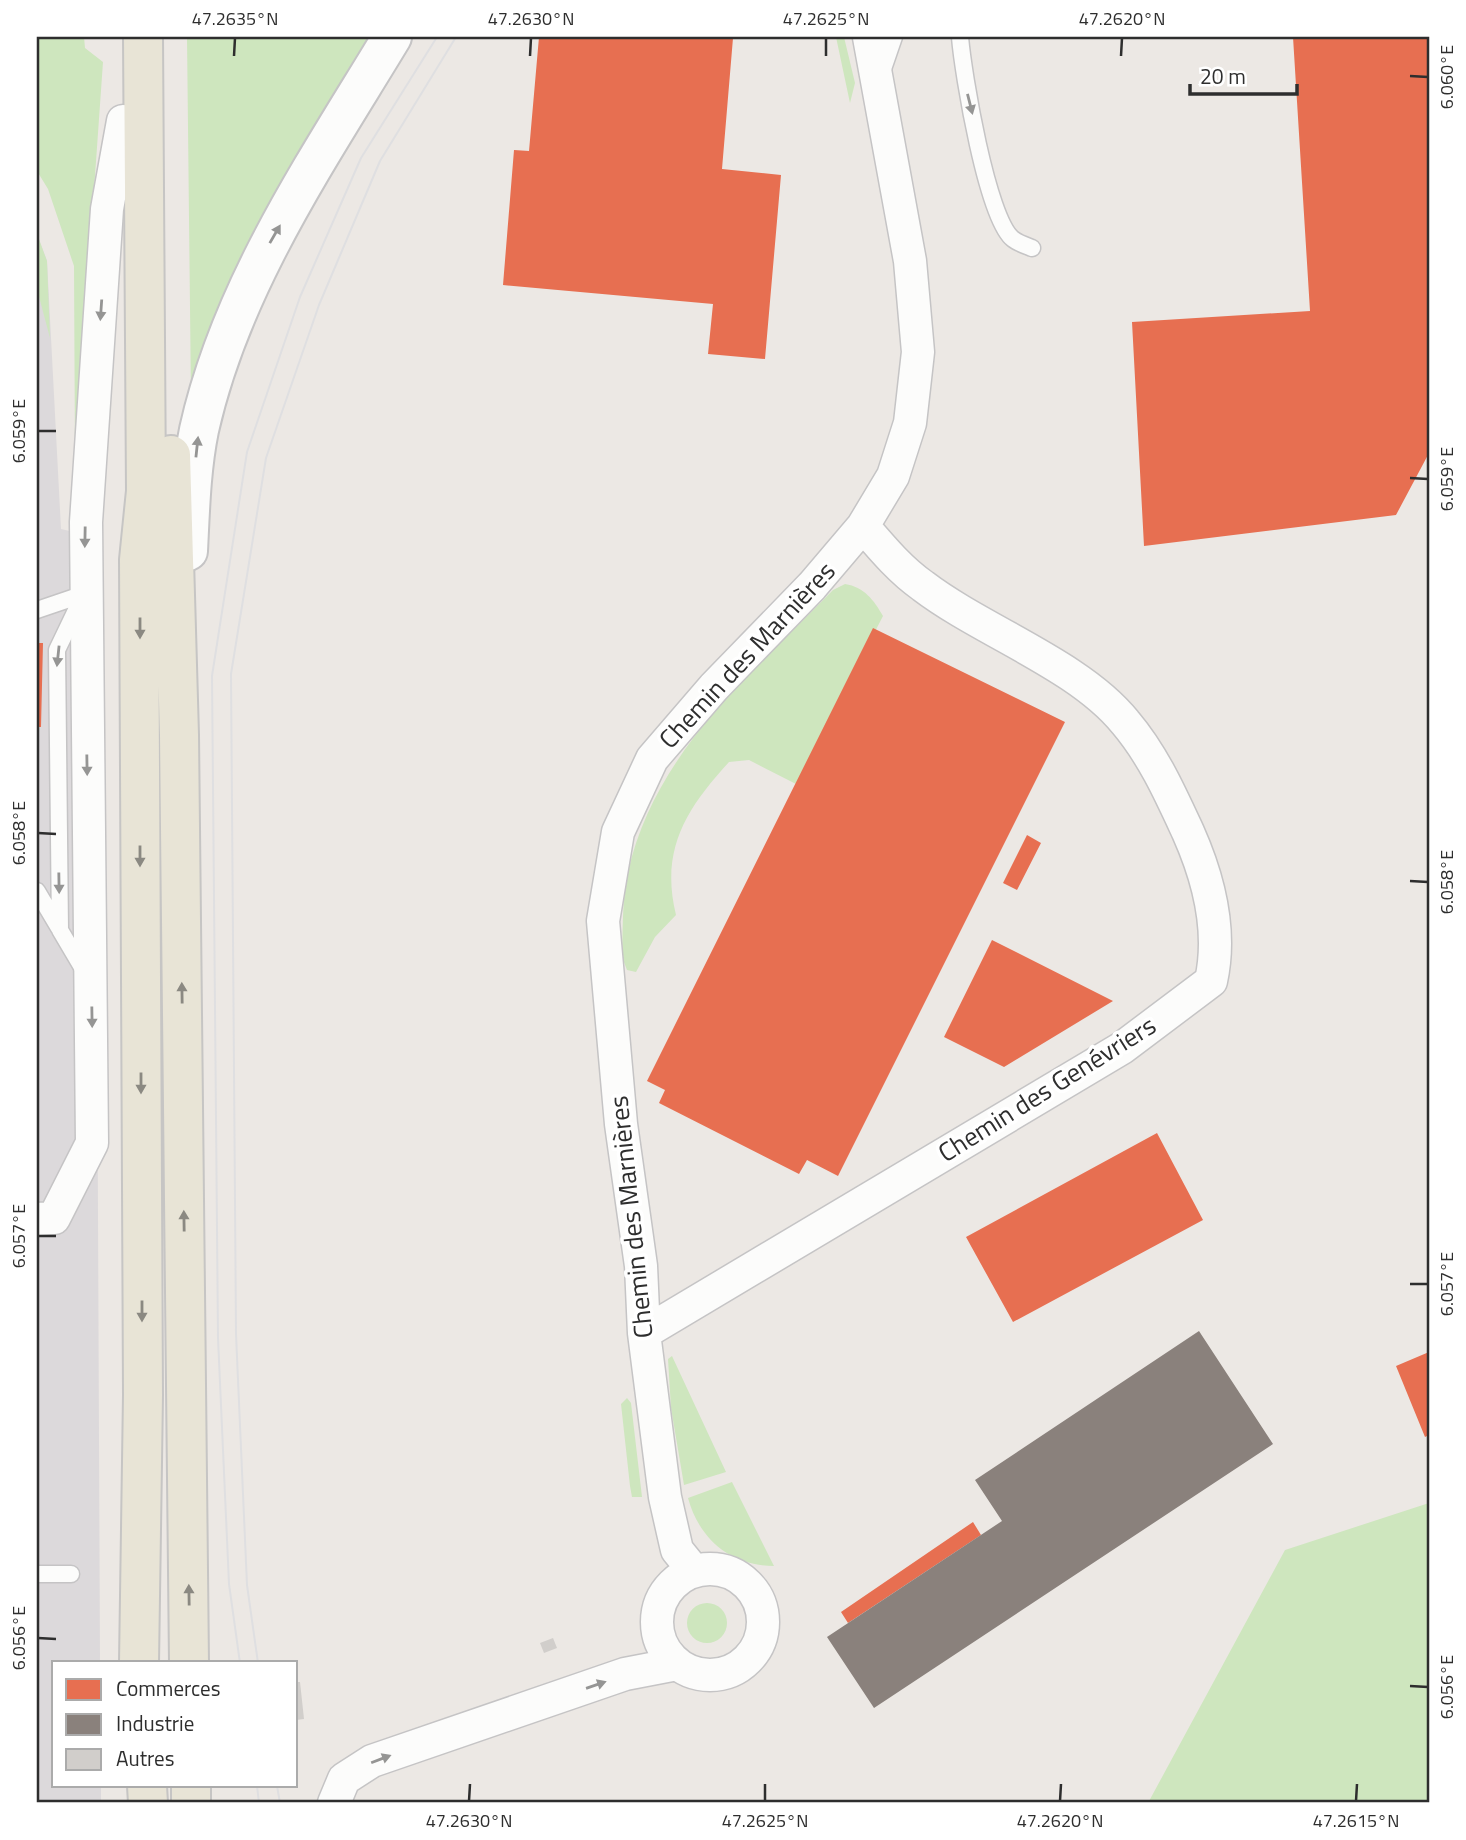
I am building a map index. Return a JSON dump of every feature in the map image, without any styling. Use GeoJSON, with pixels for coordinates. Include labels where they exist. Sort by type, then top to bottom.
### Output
{"type":"FeatureCollection","features":[{"type":"Feature","properties":{"kind":"main road"},"geometry":{"type":"LineString","coordinates":[[121,37],[129,492],[139,560]]}},
{"type":"Feature","properties":{"kind":"main road"},"geometry":{"type":"LineString","coordinates":[[139,1661],[143,1395],[139,560],[146,491],[143,37]]}},
{"type":"Feature","properties":{"kind":"main road"},"geometry":{"type":"LineString","coordinates":[[164,37],[179,735],[189,1661]]}},
{"type":"Feature","properties":{"kind":"street"},"geometry":{"type":"LineString","coordinates":[[179,735],[190,510],[199,431],[222,350],[268,247],[392,37]]}},
{"type":"Feature","properties":{"kind":"street","name":"Chemin des Marnières"},"geometry":{"type":"LineString","coordinates":[[694,1571],[677,1550],[665,1497],[644,1333],[641,1266],[621,1124],[603,921],[618,832],[652,759],[714,687],[813,586],[863,526],[893,476],[910,423],[918,352],[910,261],[869,37]]}},
{"type":"Feature","properties":{"kind":"street"},"geometry":{"type":"LineString","coordinates":[[46,1219],[92,1143],[84,594],[86,522],[107,209],[123,121]]}},
{"type":"Feature","properties":{"kind":"street","name":"Chemin des Genévriers"},"geometry":{"type":"LineString","coordinates":[[644,1333],[1122,1048],[1211,981],[1217,954],[1213,910],[1195,849],[1163,776],[1125,721],[1093,691],[922,586],[863,526]]}},
{"type":"Feature","properties":{"kind":"street"},"geometry":{"type":"LineString","coordinates":[[694,1571],[725,1571],[751,1588],[762,1609],[762,1633],[752,1654],[735,1670],[705,1676],[677,1664],[659,1638],[658,1611],[671,1586],[694,1571]]}},
{"type":"Feature","properties":{"kind":"street"},"geometry":{"type":"LineString","coordinates":[[334,1803],[344,1779],[372,1761],[625,1674],[677,1664]]}},
{"type":"Feature","properties":{"kind":"lane"},"geometry":{"type":"LineString","coordinates":[[878,84],[894,37]]}},
{"type":"Feature","properties":{"kind":"lane"},"geometry":{"type":"LineString","coordinates":[[960,37],[964,79],[997,214],[1012,239],[1032,248]]}},
{"type":"Feature","properties":{"kind":"lane"},"geometry":{"type":"LineString","coordinates":[[37,610],[84,594]]}},
{"type":"Feature","properties":{"kind":"lane"},"geometry":{"type":"LineString","coordinates":[[60,930],[57,650],[84,594]]}},
{"type":"Feature","properties":{"kind":"lane"},"geometry":{"type":"LineString","coordinates":[[37,891],[91,983]]}},
{"type":"Feature","properties":{"kind":"lane"},"geometry":{"type":"LineString","coordinates":[[37,1574],[71,1574]]}},
{"type":"Feature","properties":{"kind":"shaded area"},"geometry":{"type":"Polygon","coordinates":[[[37,234],[47,261],[61,529],[95,537],[100,1661],[52,1661],[52,1787],[101,1787],[101,1803],[37,1803],[37,234]]]}},
{"type":"Feature","properties":{"kind":"green space"},"geometry":{"type":"Polygon","coordinates":[[[37,37],[84,37],[85,48],[103,62],[75,460],[74,266],[48,189],[37,171],[37,37]]]}},
{"type":"Feature","properties":{"kind":"green space"},"geometry":{"type":"Polygon","coordinates":[[[187,37],[373,37],[191,397],[187,37]]]}},
{"type":"Feature","properties":{"kind":"green space"},"geometry":{"type":"Polygon","coordinates":[[[836,37],[844,37],[855,83],[850,103],[836,37]]]}},
{"type":"Feature","properties":{"kind":"green space"},"geometry":{"type":"Polygon","coordinates":[[[37,234],[47,261],[50,338],[37,289],[37,234]]]}},
{"type":"Feature","properties":{"kind":"green space"},"geometry":{"type":"Polygon","coordinates":[[[845,584],[868,595],[883,616],[796,784],[749,760],[729,762],[700,797],[680,832],[671,870],[676,915],[655,937],[636,972],[627,970],[622,957],[626,882],[641,829],[660,789],[683,752],[739,685],[833,590],[845,584]]]}},
{"type":"Feature","properties":{"kind":"green space"},"geometry":{"type":"Polygon","coordinates":[[[672,1356],[726,1472],[684,1485],[671,1408],[668,1359],[672,1356]]]}},
{"type":"Feature","properties":{"kind":"green space"},"geometry":{"type":"Polygon","coordinates":[[[627,1398],[631,1403],[642,1497],[632,1497],[630,1486],[621,1404],[627,1398]]]}},
{"type":"Feature","properties":{"kind":"green space"},"geometry":{"type":"Polygon","coordinates":[[[732,1482],[774,1566],[758,1565],[731,1555],[709,1538],[693,1513],[688,1498],[732,1482]]]}},
{"type":"Feature","properties":{"kind":"green space"},"geometry":{"type":"Polygon","coordinates":[[[1429,1503],[1429,1803],[1148,1803],[1285,1550],[1429,1503]]]}},
{"type":"Feature","properties":{"kind":"green space"},"geometry":{"type":"Polygon","coordinates":[[[707,1603],[715,1604],[721,1609],[726,1615],[726,1631],[721,1637],[715,1642],[707,1643],[699,1642],[693,1637],[688,1631],[687,1623],[688,1615],[693,1609],[699,1604],[707,1603]]]}},
{"type":"Feature","properties":{"kind":"building: Commerces"},"geometry":{"type":"Polygon","coordinates":[[[539,37],[733,38],[722,169],[781,175],[765,359],[708,354],[713,304],[503,285],[514,150],[529,151],[539,37]]]}},
{"type":"Feature","properties":{"kind":"building: Commerces"},"geometry":{"type":"Polygon","coordinates":[[[1293,37],[1429,37],[1429,453],[1396,515],[1144,546],[1132,322],[1310,311],[1293,37]]]}},
{"type":"Feature","properties":{"kind":"building: Commerces"},"geometry":{"type":"Polygon","coordinates":[[[873,628],[1065,722],[838,1176],[807,1160],[799,1174],[659,1103],[665,1090],[647,1081],[873,628]]]}},
{"type":"Feature","properties":{"kind":"building: Commerces"},"geometry":{"type":"Polygon","coordinates":[[[37,643],[43,643],[41,727],[37,727],[37,643]]]}},
{"type":"Feature","properties":{"kind":"building: Commerces"},"geometry":{"type":"Polygon","coordinates":[[[1027,835],[1041,843],[1017,890],[1003,883],[1027,835]]]}},
{"type":"Feature","properties":{"kind":"building: Commerces"},"geometry":{"type":"Polygon","coordinates":[[[992,940],[1113,1001],[1004,1067],[944,1037],[992,940]]]}},
{"type":"Feature","properties":{"kind":"building: Commerces"},"geometry":{"type":"Polygon","coordinates":[[[1157,1133],[1203,1220],[1013,1322],[966,1237],[1157,1133]]]}},
{"type":"Feature","properties":{"kind":"building: Commerces"},"geometry":{"type":"Polygon","coordinates":[[[1429,1352],[1429,1435],[1425,1437],[1396,1366],[1429,1352]]]}},
{"type":"Feature","properties":{"kind":"building: Commerces"},"geometry":{"type":"Polygon","coordinates":[[[973,1522],[981,1535],[848,1623],[841,1612],[973,1522]]]}},
{"type":"Feature","properties":{"kind":"building: Industrie"},"geometry":{"type":"Polygon","coordinates":[[[1199,1331],[1273,1444],[874,1708],[827,1637],[1002,1521],[975,1480],[1199,1331]]]}},
{"type":"Feature","properties":{"kind":"building: Autres"},"geometry":{"type":"Polygon","coordinates":[[[553,1638],[557,1648],[544,1653],[540,1643],[553,1638]]]}},
{"type":"Feature","properties":{"kind":"building: Autres"},"geometry":{"type":"Polygon","coordinates":[[[298,1682],[300,1682],[304,1719],[298,1720],[298,1682]]]}},
{"type":"Feature","properties":{"kind":"tram line"},"geometry":{"type":"LineString","coordinates":[[240,1661],[229,1584],[218,1338],[212,676],[247,452],[300,297],[361,158],[437,37]]}},
{"type":"Feature","properties":{"kind":"tram line"},"geometry":{"type":"LineString","coordinates":[[258,1661],[247,1585],[236,1334],[231,674],[266,458],[319,305],[380,161],[456,37]]}},
{"type":"Feature","properties":{"kind":"tram line"},"geometry":{"type":"LineString","coordinates":[[257,1787],[259,1803]]}},
{"type":"Feature","properties":{"kind":"tram line"},"geometry":{"type":"LineString","coordinates":[[277,1787],[280,1803]]}}]}
